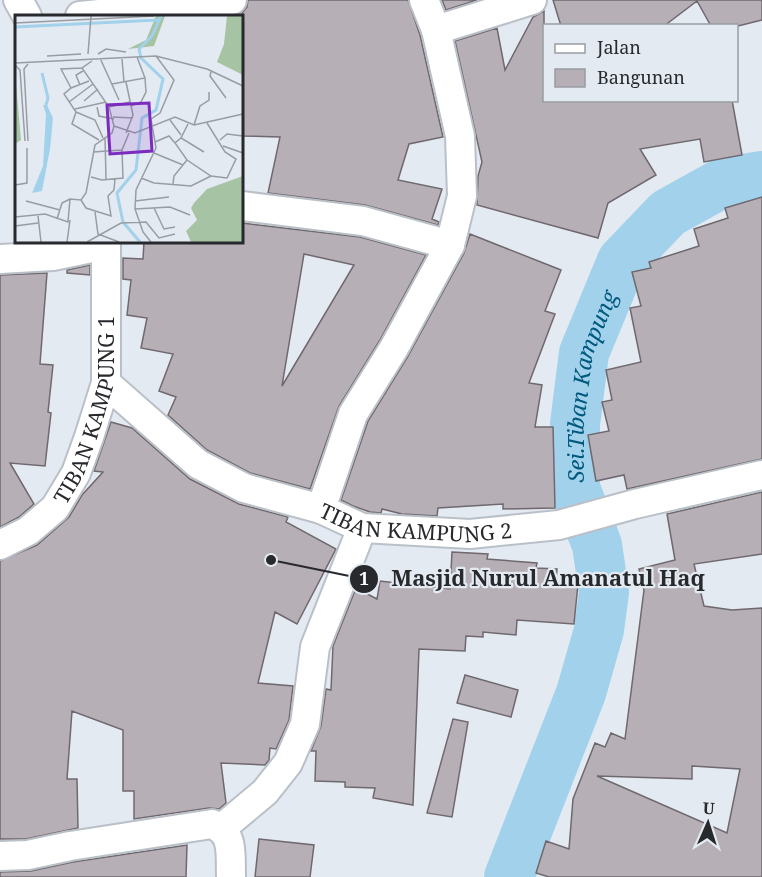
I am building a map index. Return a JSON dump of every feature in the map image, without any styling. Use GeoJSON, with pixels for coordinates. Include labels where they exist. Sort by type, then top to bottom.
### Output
{"type":"FeatureCollection","features":[{"type":"Feature","properties":{"kind":"street"},"geometry":{"type":"LineString","coordinates":[[18,0],[26,15]]}},
{"type":"Feature","properties":{"kind":"street"},"geometry":{"type":"LineString","coordinates":[[90,15],[232,0]]}},
{"type":"Feature","properties":{"kind":"street"},"geometry":{"type":"LineString","coordinates":[[321,509],[353,414],[394,348],[450,245],[462,196],[460,136],[436,30],[424,0]]}},
{"type":"Feature","properties":{"kind":"street"},"geometry":{"type":"LineString","coordinates":[[436,30],[532,0]]}},
{"type":"Feature","properties":{"kind":"street"},"geometry":{"type":"LineString","coordinates":[[243,206],[363,221],[450,245]]}},
{"type":"Feature","properties":{"kind":"street"},"geometry":{"type":"LineString","coordinates":[[0,259],[53,256],[106,243]]}},
{"type":"Feature","properties":{"kind":"street","name":"TIBAN KAMPUNG 1"},"geometry":{"type":"LineString","coordinates":[[0,545],[28,531],[55,508],[76,472],[106,383],[106,243]]}},
{"type":"Feature","properties":{"kind":"street","name":"TIBAN KAMPUNG 2"},"geometry":{"type":"LineString","coordinates":[[106,383],[198,464],[244,488],[321,509],[362,528],[470,534],[559,525],[635,504],[762,476]]}},
{"type":"Feature","properties":{"kind":"street"},"geometry":{"type":"LineString","coordinates":[[222,828],[266,792],[288,763],[305,724],[315,647],[362,528]]}},
{"type":"Feature","properties":{"kind":"street"},"geometry":{"type":"LineString","coordinates":[[0,856],[28,855],[70,846],[212,824],[222,828],[230,844],[231,877]]}},
{"type":"Feature","properties":{"kind":"building"},"geometry":{"type":"Polygon","coordinates":[[[248,0],[408,0],[420,35],[443,137],[409,144],[398,180],[442,189],[432,219],[439,222],[438,225],[365,205],[268,193],[280,137],[243,136],[242,13],[247,7],[248,0]]]}},
{"type":"Feature","properties":{"kind":"building"},"geometry":{"type":"Polygon","coordinates":[[[442,0],[477,0],[446,10],[442,0]]]}},
{"type":"Feature","properties":{"kind":"building"},"geometry":{"type":"Polygon","coordinates":[[[553,0],[762,0],[762,20],[738,26],[738,24],[710,24],[697,1],[667,24],[560,24],[553,0]]]}},
{"type":"Feature","properties":{"kind":"building"},"geometry":{"type":"Polygon","coordinates":[[[544,11],[543,102],[732,102],[742,155],[704,162],[700,139],[640,149],[656,175],[608,203],[598,238],[477,205],[478,176],[482,162],[455,41],[497,28],[505,70],[533,17],[544,11]]]}},
{"type":"Feature","properties":{"kind":"building"},"geometry":{"type":"Polygon","coordinates":[[[762,197],[762,459],[627,489],[624,475],[596,481],[588,435],[609,431],[602,402],[612,400],[606,370],[641,362],[630,308],[641,306],[632,272],[651,268],[649,262],[699,246],[694,229],[728,218],[725,208],[762,197]]]}},
{"type":"Feature","properties":{"kind":"building"},"geometry":{"type":"Polygon","coordinates":[[[243,223],[360,237],[426,255],[380,340],[339,406],[310,489],[250,473],[207,450],[168,415],[176,397],[159,391],[173,354],[141,348],[147,318],[127,315],[131,280],[123,279],[123,258],[143,259],[144,243],[243,243],[243,223]],[[304,254],[282,386],[354,265],[304,254]]]}},
{"type":"Feature","properties":{"kind":"building"},"geometry":{"type":"Polygon","coordinates":[[[470,234],[561,270],[545,311],[555,314],[529,383],[542,385],[535,427],[553,427],[555,508],[503,509],[503,504],[438,508],[437,516],[402,514],[382,509],[381,513],[370,512],[353,506],[341,500],[368,421],[408,356],[464,253],[470,234]]]}},
{"type":"Feature","properties":{"kind":"building"},"geometry":{"type":"Polygon","coordinates":[[[90,265],[90,275],[67,273],[67,270],[90,265]]]}},
{"type":"Feature","properties":{"kind":"building"},"geometry":{"type":"Polygon","coordinates":[[[47,273],[40,364],[53,365],[45,466],[10,463],[34,504],[19,517],[0,527],[0,275],[47,273]]]}},
{"type":"Feature","properties":{"kind":"building"},"geometry":{"type":"Polygon","coordinates":[[[111,422],[132,428],[190,479],[239,504],[288,517],[286,522],[336,549],[297,624],[275,612],[258,683],[293,686],[289,720],[276,749],[270,748],[269,760],[265,765],[221,763],[226,803],[219,809],[209,808],[134,819],[134,791],[123,791],[123,730],[72,711],[67,779],[77,779],[78,828],[26,839],[0,839],[0,561],[37,545],[69,517],[82,495],[103,472],[94,471],[111,422]]]}},
{"type":"Feature","properties":{"kind":"building"},"geometry":{"type":"Polygon","coordinates":[[[762,492],[762,554],[694,564],[704,606],[732,610],[762,608],[762,877],[549,877],[536,873],[546,841],[569,849],[573,799],[595,743],[605,747],[611,733],[625,739],[644,590],[639,569],[675,560],[667,514],[762,492]],[[692,766],[692,779],[597,776],[727,833],[740,769],[692,766]]]}},
{"type":"Feature","properties":{"kind":"building"},"geometry":{"type":"Polygon","coordinates":[[[452,552],[488,554],[487,559],[537,563],[536,568],[557,569],[556,582],[578,584],[574,624],[517,620],[516,635],[483,632],[483,637],[466,636],[465,651],[419,649],[413,805],[373,798],[375,788],[345,787],[345,782],[315,781],[316,751],[311,751],[321,726],[326,689],[331,690],[333,646],[356,588],[377,599],[380,581],[450,589],[452,552]]]}},
{"type":"Feature","properties":{"kind":"building"},"geometry":{"type":"Polygon","coordinates":[[[465,675],[518,690],[511,717],[457,703],[465,675]]]}},
{"type":"Feature","properties":{"kind":"building"},"geometry":{"type":"Polygon","coordinates":[[[453,719],[468,722],[452,817],[427,813],[453,719]]]}},
{"type":"Feature","properties":{"kind":"building"},"geometry":{"type":"Polygon","coordinates":[[[259,839],[314,845],[310,877],[255,877],[259,839]]]}},
{"type":"Feature","properties":{"kind":"building"},"geometry":{"type":"Polygon","coordinates":[[[187,845],[186,877],[0,877],[0,872],[31,871],[73,862],[187,845]]]}},
{"type":"Feature","properties":{"kind":"waterway","name":"Sei.Tiban Kampung"},"geometry":{"type":"LineString","coordinates":[[509,877],[581,693],[599,630],[604,592],[597,545],[575,488],[575,424],[584,353],[622,261],[668,213],[724,182],[762,176]]}},
{"type":"Feature","properties":{"kind":"place","name":"Masjid Nurul Amanatul Haq"},"geometry":{"type":"Point","coordinates":[271,560]}}]}
